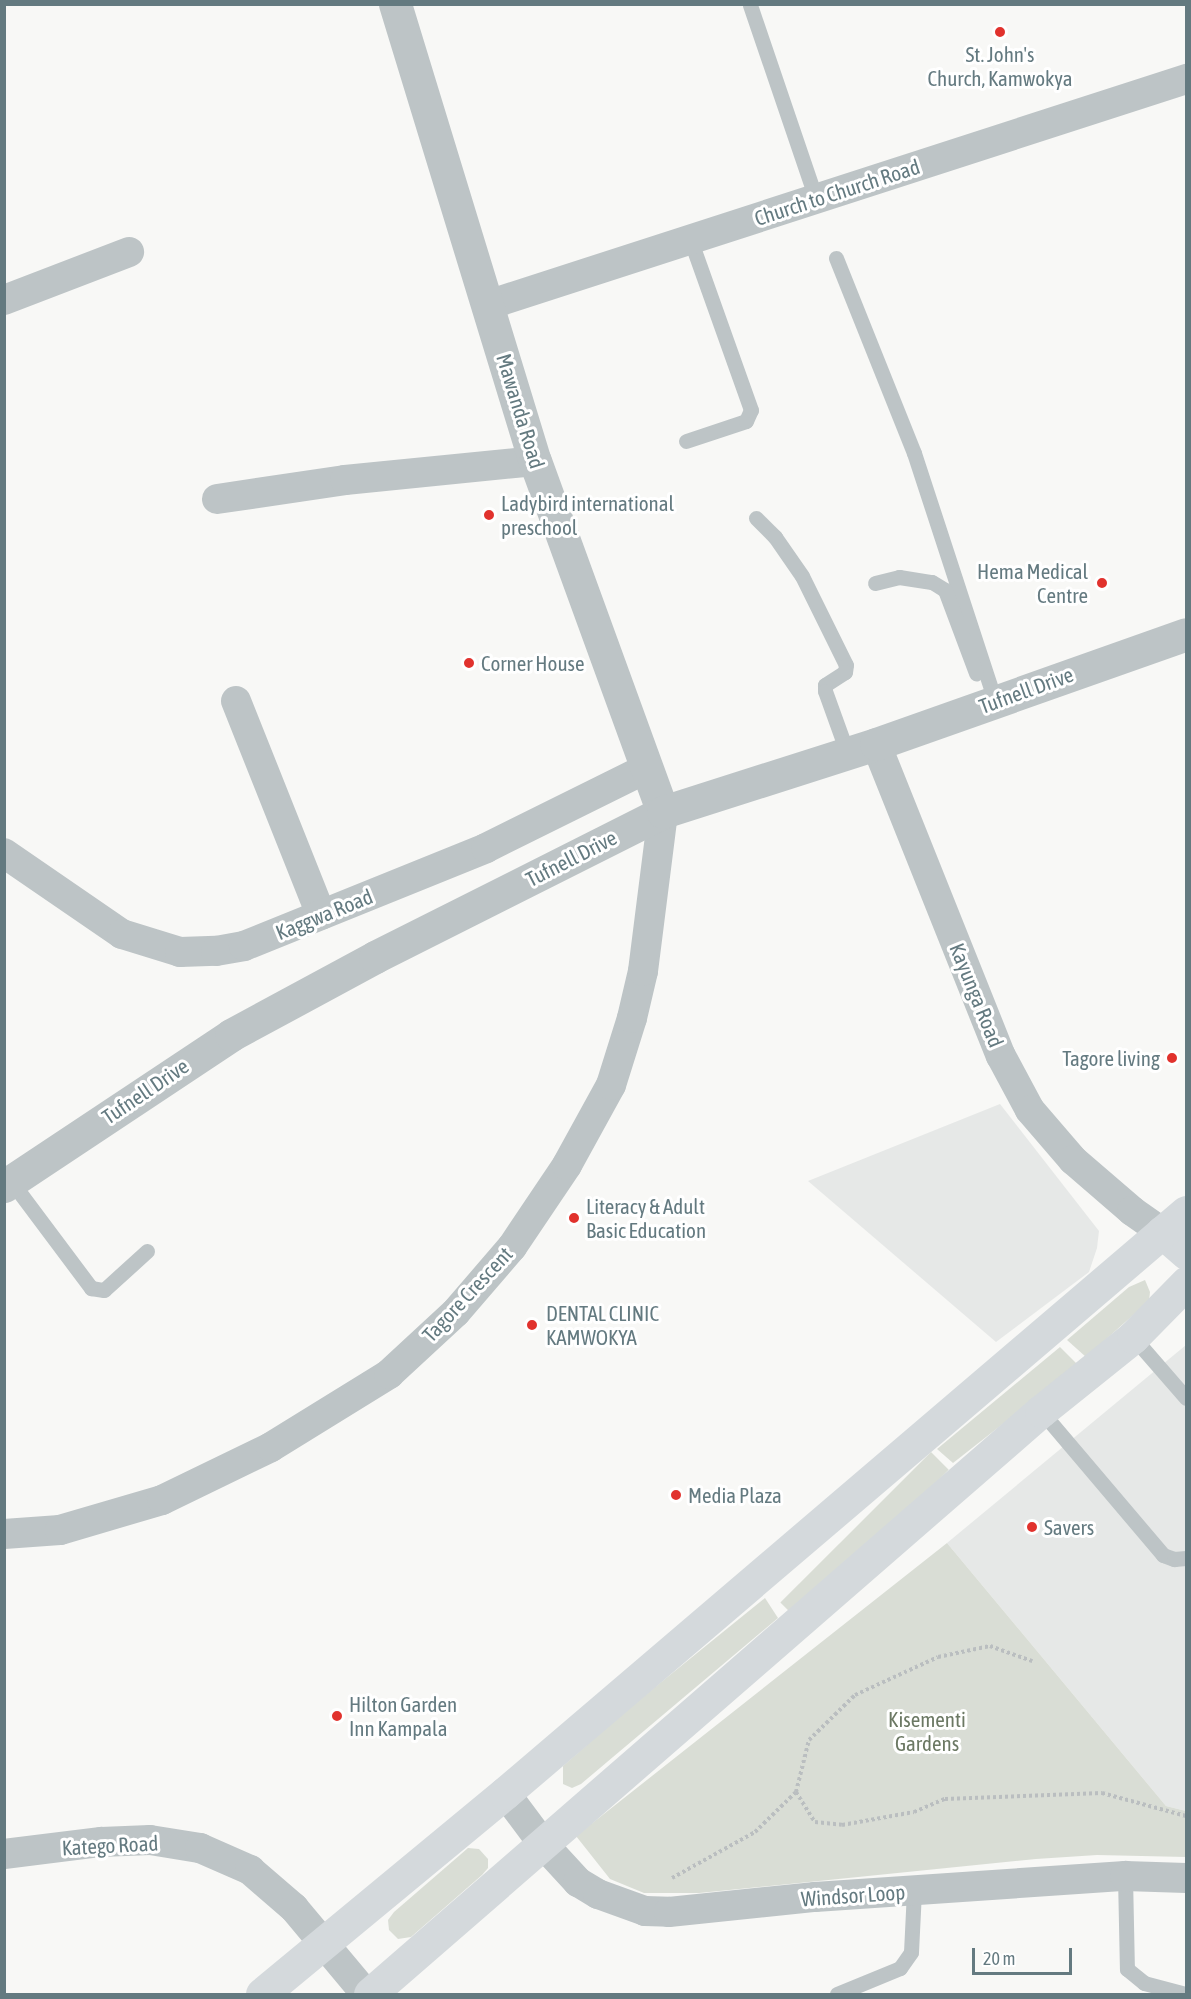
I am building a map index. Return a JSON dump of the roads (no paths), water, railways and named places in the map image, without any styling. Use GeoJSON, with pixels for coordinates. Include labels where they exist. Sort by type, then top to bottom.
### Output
{"type":"FeatureCollection","features":[{"type":"Feature","properties":{"kind":"main road"},"geometry":{"type":"LineString","coordinates":[[262,1995],[505,1793],[1174,1222],[1186,1253]]}},
{"type":"Feature","properties":{"kind":"main road"},"geometry":{"type":"LineString","coordinates":[[368,1995],[1041,1411],[1133,1337],[1186,1283]]}},
{"type":"Feature","properties":{"kind":"street","name":"Mawanda Road"},"geometry":{"type":"LineString","coordinates":[[395,4],[535,461],[663,812]]}},
{"type":"Feature","properties":{"kind":"street","name":"Church to Church Road"},"geometry":{"type":"LineString","coordinates":[[488,305],[1186,79]]}},
{"type":"Feature","properties":{"kind":"street"},"geometry":{"type":"LineString","coordinates":[[4,300],[129,252]]}},
{"type":"Feature","properties":{"kind":"street"},"geometry":{"type":"LineString","coordinates":[[217,499],[345,480],[535,461]]}},
{"type":"Feature","properties":{"kind":"street","name":"Tufnell Drive"},"geometry":{"type":"LineString","coordinates":[[8,1184],[231,1035],[375,957],[663,812],[861,748],[1186,634]]}},
{"type":"Feature","properties":{"kind":"street"},"geometry":{"type":"LineString","coordinates":[[236,701],[321,915]]}},
{"type":"Feature","properties":{"kind":"street","name":"Kayunga Road"},"geometry":{"type":"LineString","coordinates":[[861,748],[1001,1056],[1030,1110],[1073,1160],[1132,1211],[1174,1222]]}},
{"type":"Feature","properties":{"kind":"street","name":"Kaggwa Road"},"geometry":{"type":"LineString","coordinates":[[4,853],[122,934],[180,952],[216,951],[244,946],[486,848],[647,768]]}},
{"type":"Feature","properties":{"kind":"street","name":"Tagore Crescent"},"geometry":{"type":"LineString","coordinates":[[4,1534],[60,1530],[162,1500],[271,1447],[389,1374],[456,1312],[512,1247],[567,1165],[611,1085],[632,1018],[643,971],[663,812]]}},
{"type":"Feature","properties":{"kind":"street"},"geometry":{"type":"LineString","coordinates":[[1132,1211],[1186,1203]]}},
{"type":"Feature","properties":{"kind":"street","name":"Windsor Loop"},"geometry":{"type":"LineString","coordinates":[[505,1793],[543,1844],[578,1882],[623,1906],[645,1911],[669,1912],[815,1897],[1125,1876],[1186,1878]]}},
{"type":"Feature","properties":{"kind":"street","name":"Katego Road"},"geometry":{"type":"LineString","coordinates":[[4,1854],[101,1842],[150,1840],[200,1848],[250,1870],[294,1908],[368,1995]]}},
{"type":"Feature","properties":{"kind":"lane"},"geometry":{"type":"LineString","coordinates":[[750,5],[816,199]]}},
{"type":"Feature","properties":{"kind":"lane"},"geometry":{"type":"LineString","coordinates":[[686,441],[746,421],[751,410],[690,239]]}},
{"type":"Feature","properties":{"kind":"lane"},"geometry":{"type":"LineString","coordinates":[[836,258],[914,453],[991,702]]}},
{"type":"Feature","properties":{"kind":"lane"},"geometry":{"type":"LineString","coordinates":[[756,518],[775,537],[802,576],[846,665],[845,672],[825,685],[825,692],[861,748]]}},
{"type":"Feature","properties":{"kind":"lane"},"geometry":{"type":"LineString","coordinates":[[875,583],[899,577],[932,582],[945,590],[991,702]]}},
{"type":"Feature","properties":{"kind":"lane"},"geometry":{"type":"LineString","coordinates":[[8,1184],[91,1288],[104,1290],[147,1251]]}},
{"type":"Feature","properties":{"kind":"lane"},"geometry":{"type":"LineString","coordinates":[[1133,1337],[1186,1398]]}},
{"type":"Feature","properties":{"kind":"lane"},"geometry":{"type":"LineString","coordinates":[[1041,1411],[1163,1555],[1174,1559],[1186,1558]]}},
{"type":"Feature","properties":{"kind":"lane"},"geometry":{"type":"LineString","coordinates":[[1125,1876],[1127,1969],[1144,1983],[1186,1994]]}},
{"type":"Feature","properties":{"kind":"lane"},"geometry":{"type":"LineString","coordinates":[[837,1995],[900,1968],[911,1952],[914,1890]]}},
{"type":"Feature","properties":{"kind":"place","name":"St. John's Church, Kamwokya"},"geometry":{"type":"Point","coordinates":[1000,32]}},
{"type":"Feature","properties":{"kind":"place","name":"Ladybird international preschool"},"geometry":{"type":"Point","coordinates":[489,515]}},
{"type":"Feature","properties":{"kind":"place","name":"Hema Medical Centre"},"geometry":{"type":"Point","coordinates":[1102,583]}},
{"type":"Feature","properties":{"kind":"place","name":"Corner House"},"geometry":{"type":"Point","coordinates":[469,663]}},
{"type":"Feature","properties":{"kind":"place","name":"Tagore living"},"geometry":{"type":"Point","coordinates":[1172,1058]}},
{"type":"Feature","properties":{"kind":"place","name":"Literacy & Adult Basic Education"},"geometry":{"type":"Point","coordinates":[574,1218]}},
{"type":"Feature","properties":{"kind":"place","name":"DENTAL CLINIC KAMWOKYA"},"geometry":{"type":"Point","coordinates":[532,1325]}},
{"type":"Feature","properties":{"kind":"place","name":"Media Plaza"},"geometry":{"type":"Point","coordinates":[676,1495]}},
{"type":"Feature","properties":{"kind":"place","name":"Savers"},"geometry":{"type":"Point","coordinates":[1032,1527]}},
{"type":"Feature","properties":{"kind":"place","name":"Hilton Garden Inn Kampala"},"geometry":{"type":"Point","coordinates":[337,1716]}},
{"type":"Feature","properties":{"kind":"park label","name":"Kisementi Gardens"},"geometry":{"type":"Point","coordinates":[927,1731]}}]}
